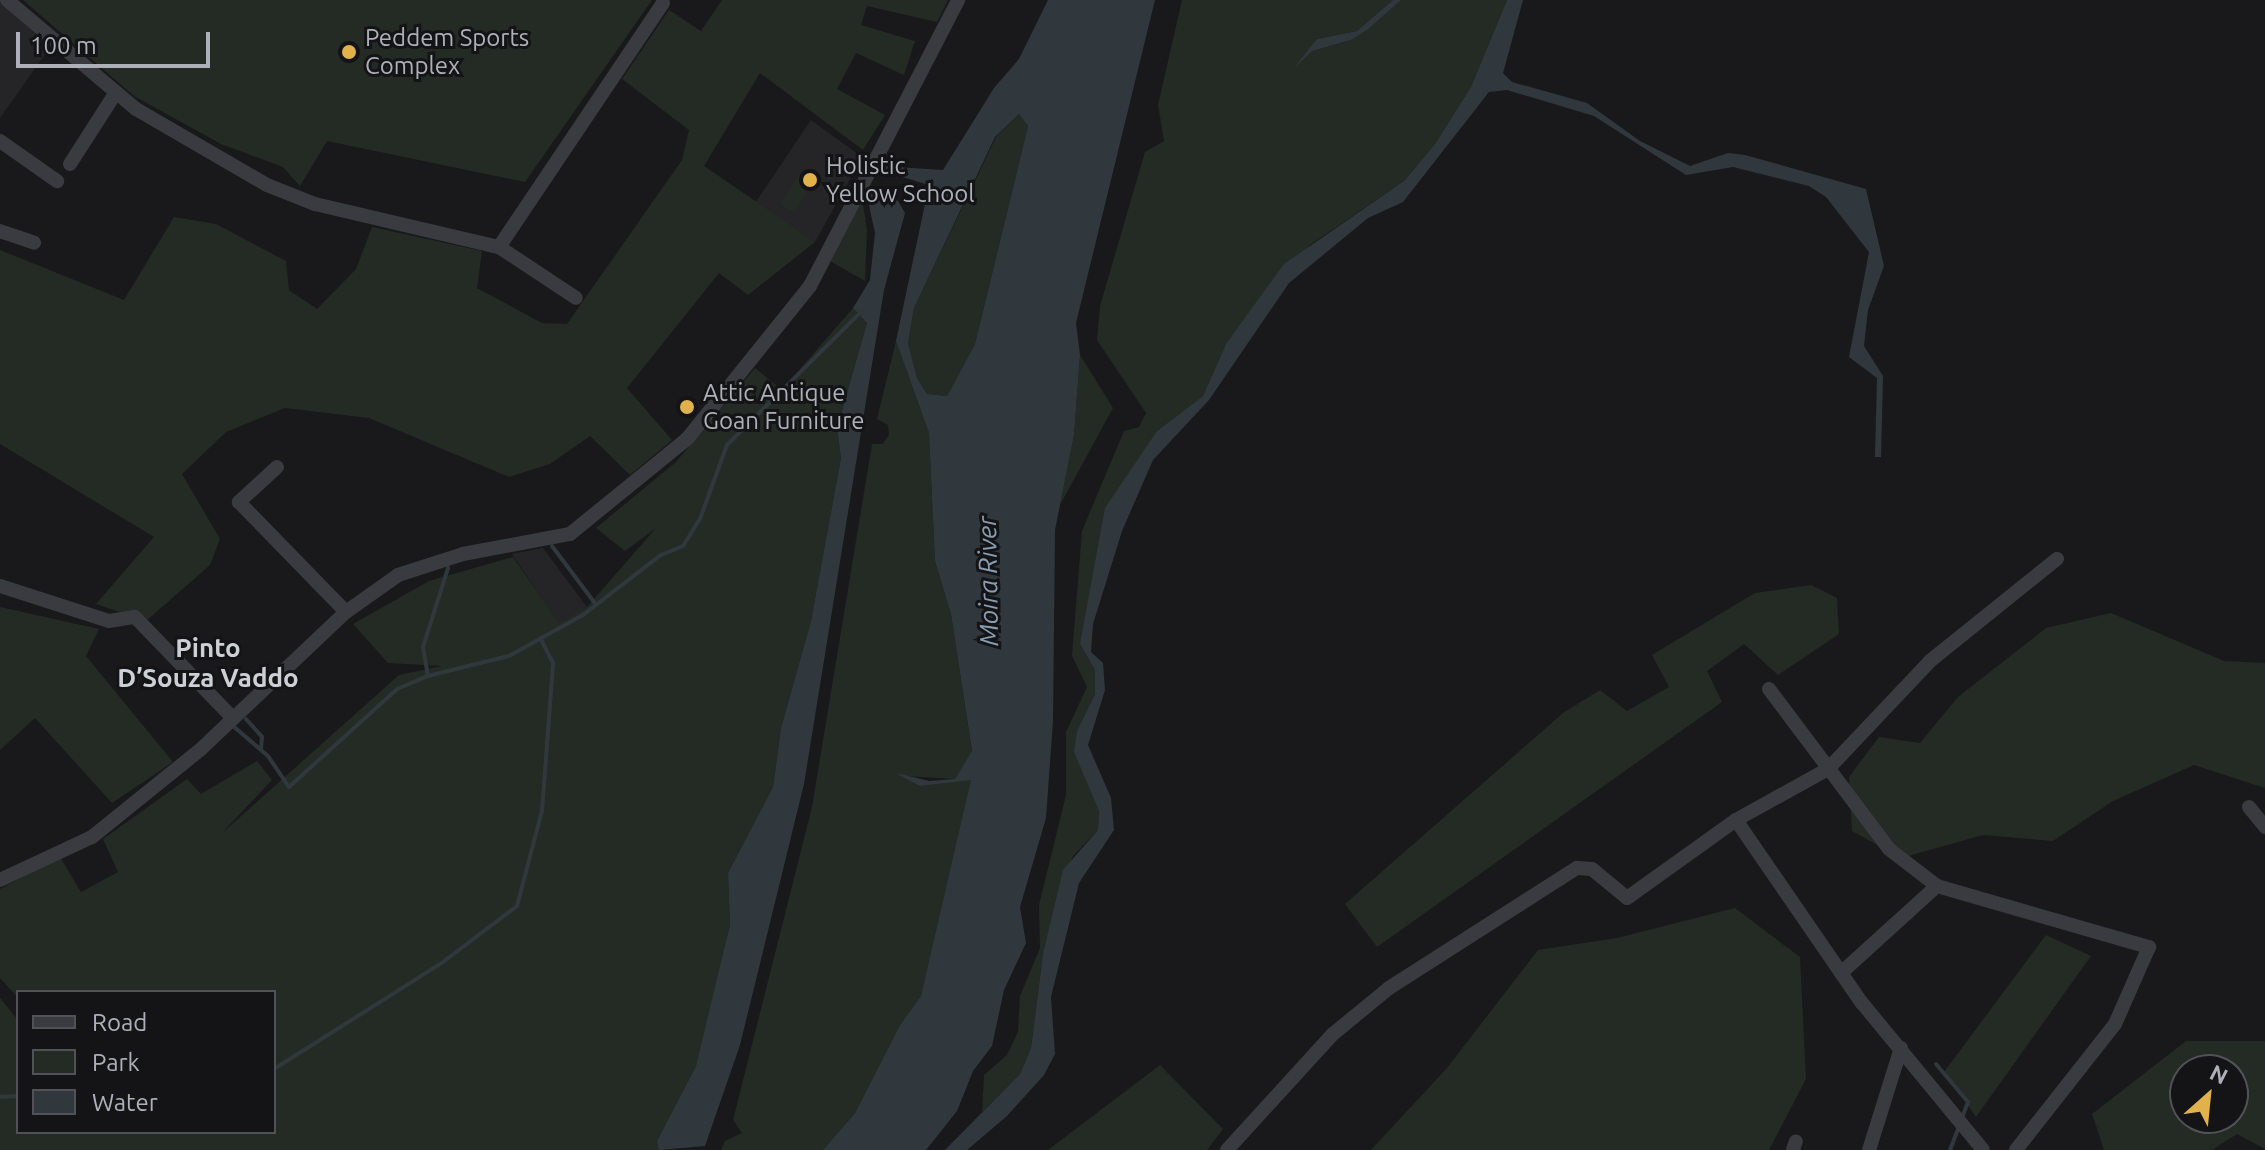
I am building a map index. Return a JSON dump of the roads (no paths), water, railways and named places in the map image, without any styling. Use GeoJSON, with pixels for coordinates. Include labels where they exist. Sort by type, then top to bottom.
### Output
{"type":"FeatureCollection","features":[{"type":"Feature","properties":{"kind":"street"},"geometry":{"type":"LineString","coordinates":[[7,0],[115,94],[267,185],[315,204],[499,247],[576,298]]}},
{"type":"Feature","properties":{"kind":"street"},"geometry":{"type":"LineString","coordinates":[[0,880],[92,837],[235,716],[346,612],[398,575],[463,554],[570,534],[687,439],[810,286],[958,0]]}},
{"type":"Feature","properties":{"kind":"street"},"geometry":{"type":"LineString","coordinates":[[499,247],[663,3]]}},
{"type":"Feature","properties":{"kind":"street"},"geometry":{"type":"LineString","coordinates":[[70,164],[115,94]]}},
{"type":"Feature","properties":{"kind":"street"},"geometry":{"type":"LineString","coordinates":[[0,141],[57,181]]}},
{"type":"Feature","properties":{"kind":"street"},"geometry":{"type":"LineString","coordinates":[[0,231],[34,243]]}},
{"type":"Feature","properties":{"kind":"street"},"geometry":{"type":"LineString","coordinates":[[277,467],[239,502],[346,612]]}},
{"type":"Feature","properties":{"kind":"street"},"geometry":{"type":"LineString","coordinates":[[1227,1150],[1333,1034],[1389,988],[1577,868],[1592,869],[1627,898],[1736,820],[1828,769],[1930,661],[2057,559]]}},
{"type":"Feature","properties":{"kind":"street"},"geometry":{"type":"LineString","coordinates":[[0,586],[48,603],[77,606],[109,621],[135,617],[235,716]]}},
{"type":"Feature","properties":{"kind":"street"},"geometry":{"type":"LineString","coordinates":[[1769,689],[1889,849],[1937,886],[2149,947],[2115,1024],[2016,1150]]}},
{"type":"Feature","properties":{"kind":"street"},"geometry":{"type":"LineString","coordinates":[[2249,807],[2265,827]]}},
{"type":"Feature","properties":{"kind":"street"},"geometry":{"type":"LineString","coordinates":[[1736,820],[1841,973],[1983,1150]]}},
{"type":"Feature","properties":{"kind":"street"},"geometry":{"type":"LineString","coordinates":[[1841,973],[1937,886]]}},
{"type":"Feature","properties":{"kind":"street"},"geometry":{"type":"LineString","coordinates":[[1869,1150],[1901,1048]]}},
{"type":"Feature","properties":{"kind":"water","name":"Moira River"},"geometry":{"type":"Polygon","coordinates":[[[1048,0],[1155,0],[1076,323],[1080,355],[1074,435],[1055,530],[1053,721],[1046,818],[1020,907],[1026,943],[1004,990],[992,1046],[973,1071],[957,1111],[926,1150],[823,1150],[855,1113],[900,1025],[921,996],[971,780],[920,786],[896,773],[929,781],[955,779],[972,751],[951,614],[935,561],[929,433],[896,341],[929,185],[880,170],[871,176],[869,192],[896,198],[905,213],[884,290],[804,784],[740,1045],[705,1146],[659,1150],[657,1141],[696,1066],[730,925],[728,873],[773,787],[781,728],[811,621],[841,458],[837,428],[867,323],[853,308],[870,280],[875,233],[864,182],[879,166],[943,170],[994,88],[1019,59],[1048,0]],[[1019,114],[995,137],[914,308],[908,343],[917,378],[927,394],[947,396],[975,344],[1028,126],[1019,114]]]}},
{"type":"Feature","properties":{"kind":"water"},"geometry":{"type":"Polygon","coordinates":[[[1393,0],[1401,0],[1368,29],[1351,40],[1312,51],[1294,68],[1317,39],[1357,31],[1393,0]]]}},
{"type":"Feature","properties":{"kind":"water"},"geometry":{"type":"Polygon","coordinates":[[[1507,0],[1523,0],[1503,73],[1512,82],[1587,103],[1640,141],[1690,166],[1728,153],[1745,155],[1866,189],[1884,266],[1868,310],[1864,346],[1883,376],[1881,457],[1875,457],[1877,378],[1849,357],[1869,252],[1826,197],[1809,186],[1733,167],[1686,175],[1594,116],[1507,90],[1489,92],[1403,202],[1368,218],[1289,283],[1209,400],[1153,460],[1122,531],[1093,624],[1091,652],[1103,663],[1105,690],[1088,745],[1111,798],[1114,830],[1079,883],[1051,997],[1055,1054],[1044,1075],[1007,1116],[967,1150],[945,1150],[1020,1074],[1031,1048],[1043,954],[1063,870],[1098,830],[1099,811],[1074,752],[1077,731],[1095,694],[1095,670],[1080,644],[1105,508],[1157,431],[1203,396],[1226,344],[1284,264],[1404,181],[1435,144],[1471,87],[1507,0]]]}},
{"type":"Feature","properties":{"kind":"waterway"},"geometry":{"type":"LineString","coordinates":[[233,726],[268,756],[289,787],[397,689],[428,676],[509,656],[583,615],[661,555],[683,546],[700,519],[727,445],[862,311]]}},
{"type":"Feature","properties":{"kind":"waterway"},"geometry":{"type":"LineString","coordinates":[[552,546],[594,602]]}},
{"type":"Feature","properties":{"kind":"waterway"},"geometry":{"type":"LineString","coordinates":[[428,676],[423,647],[448,568]]}},
{"type":"Feature","properties":{"kind":"waterway"},"geometry":{"type":"LineString","coordinates":[[276,1068],[443,962],[517,906],[542,811],[553,663],[540,638]]}},
{"type":"Feature","properties":{"kind":"waterway"},"geometry":{"type":"LineString","coordinates":[[246,719],[262,737],[261,749]]}},
{"type":"Feature","properties":{"kind":"waterway"},"geometry":{"type":"LineString","coordinates":[[1936,1064],[1968,1102],[1962,1118]]}},
{"type":"Feature","properties":{"kind":"waterway"},"geometry":{"type":"LineString","coordinates":[[0,1097],[16,1096]]}},
{"type":"Feature","properties":{"kind":"waterway"},"geometry":{"type":"LineString","coordinates":[[1950,1150],[1959,1126]]}},
{"type":"Feature","properties":{"kind":"place","name":"Peddem Sports Complex"},"geometry":{"type":"Point","coordinates":[349,52]}},
{"type":"Feature","properties":{"kind":"place","name":"Holistic Yellow School"},"geometry":{"type":"Point","coordinates":[810,180]}},
{"type":"Feature","properties":{"kind":"place","name":"Attic Antique Goan Furniture"},"geometry":{"type":"Point","coordinates":[687,407]}},
{"type":"Feature","properties":{"kind":"district","name":"Pinto D’Souza Vaddo"},"geometry":{"type":"Point","coordinates":[208,663]}}]}
